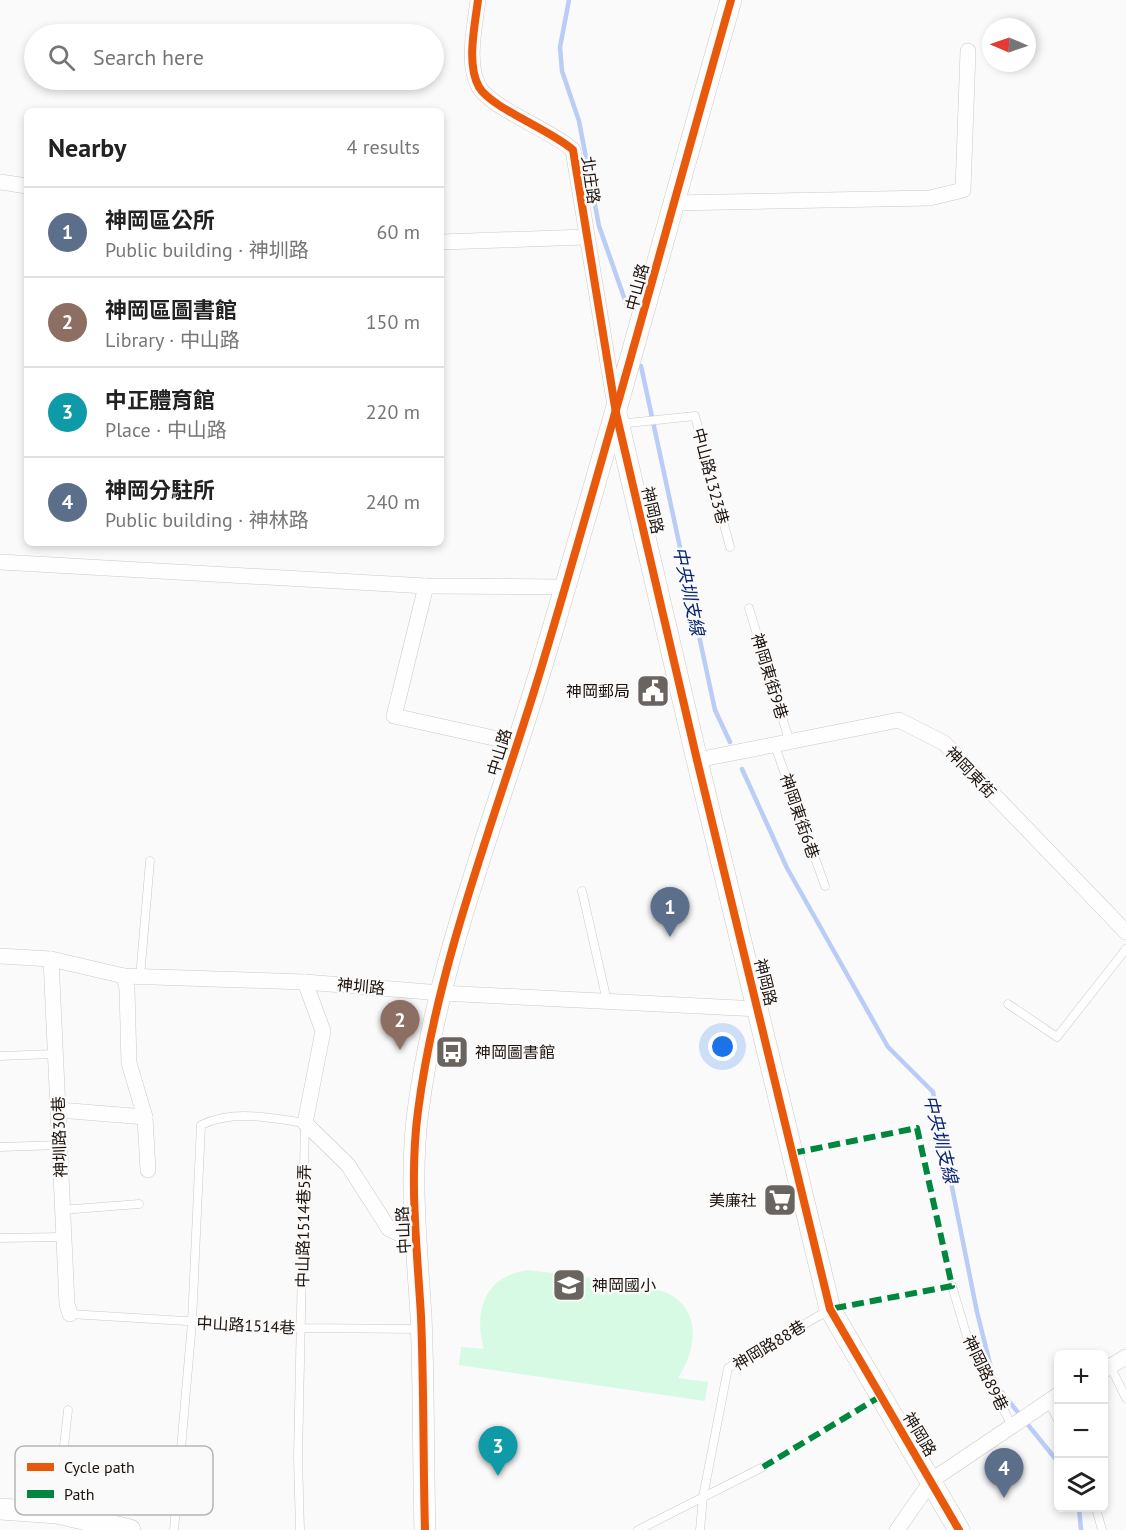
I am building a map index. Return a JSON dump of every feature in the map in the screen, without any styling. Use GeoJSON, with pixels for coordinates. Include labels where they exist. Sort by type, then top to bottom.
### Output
{"type":"FeatureCollection","features":[{"type":"Feature","properties":{"kind":"street","name":"北庄路"},"geometry":{"type":"LineString","coordinates":[[478,0],[473,66],[478,86],[488,98],[560,138],[573,150],[616,413]]}},
{"type":"Feature","properties":{"kind":"street","name":"中山路"},"geometry":{"type":"LineString","coordinates":[[425,1530],[421,1329],[412,1157],[418,1106],[441,993],[616,413],[731,0]]}},
{"type":"Feature","properties":{"kind":"street"},"geometry":{"type":"LineString","coordinates":[[673,203],[930,198],[963,190],[968,51]]}},
{"type":"Feature","properties":{"kind":"street"},"geometry":{"type":"LineString","coordinates":[[0,182],[24,186]]}},
{"type":"Feature","properties":{"kind":"street"},"geometry":{"type":"LineString","coordinates":[[444,242],[586,237]]}},
{"type":"Feature","properties":{"kind":"street","name":"神岡路"},"geometry":{"type":"LineString","coordinates":[[616,413],[697,760],[830,1309],[932,1480],[958,1530]]}},
{"type":"Feature","properties":{"kind":"street"},"geometry":{"type":"LineString","coordinates":[[0,562],[426,586],[564,587]]}},
{"type":"Feature","properties":{"kind":"street"},"geometry":{"type":"LineString","coordinates":[[426,586],[394,716],[516,742]]}},
{"type":"Feature","properties":{"kind":"street","name":"神岡東街"},"geometry":{"type":"LineString","coordinates":[[697,760],[899,720],[944,743],[1126,932]]}},
{"type":"Feature","properties":{"kind":"street","name":"神圳路"},"geometry":{"type":"LineString","coordinates":[[0,956],[51,959],[124,976],[305,982],[441,993],[759,1009]]}},
{"type":"Feature","properties":{"kind":"street","name":"神圳路30巷"},"geometry":{"type":"LineString","coordinates":[[51,959],[54,1054],[59,1110],[62,1237],[67,1304],[70,1314]]}},
{"type":"Feature","properties":{"kind":"street"},"geometry":{"type":"LineString","coordinates":[[124,976],[127,989],[129,1063],[145,1117],[148,1170]]}},
{"type":"Feature","properties":{"kind":"street"},"geometry":{"type":"LineString","coordinates":[[305,982],[323,1031],[305,1124],[348,1165],[389,1229],[417,1242]]}},
{"type":"Feature","properties":{"kind":"street"},"geometry":{"type":"LineString","coordinates":[[59,1110],[145,1117]]}},
{"type":"Feature","properties":{"kind":"street"},"geometry":{"type":"LineString","coordinates":[[1108,1367],[1126,1357]]}},
{"type":"Feature","properties":{"kind":"street"},"geometry":{"type":"LineString","coordinates":[[897,1530],[932,1480],[1053,1398]]}},
{"type":"Feature","properties":{"kind":"street"},"geometry":{"type":"LineString","coordinates":[[0,1509],[15,1510]]}},
{"type":"Feature","properties":{"kind":"street"},"geometry":{"type":"LineString","coordinates":[[66,1515],[130,1530]]}},
{"type":"Feature","properties":{"kind":"lane","name":"中山路1323巷"},"geometry":{"type":"LineString","coordinates":[[616,413],[628,423],[695,416],[730,546]]}},
{"type":"Feature","properties":{"kind":"lane","name":"神岡東街9巷"},"geometry":{"type":"LineString","coordinates":[[749,608],[783,744]]}},
{"type":"Feature","properties":{"kind":"lane","name":"神岡東街6巷"},"geometry":{"type":"LineString","coordinates":[[783,744],[825,886]]}},
{"type":"Feature","properties":{"kind":"lane"},"geometry":{"type":"LineString","coordinates":[[140,977],[150,861]]}},
{"type":"Feature","properties":{"kind":"lane"},"geometry":{"type":"LineString","coordinates":[[582,891],[607,1001]]}},
{"type":"Feature","properties":{"kind":"lane"},"geometry":{"type":"LineString","coordinates":[[1008,1004],[1057,1037],[1126,949]]}},
{"type":"Feature","properties":{"kind":"lane"},"geometry":{"type":"LineString","coordinates":[[0,1056],[54,1054]]}},
{"type":"Feature","properties":{"kind":"lane"},"geometry":{"type":"LineString","coordinates":[[181,1446],[192,1322],[201,1125],[224,1117],[245,1116],[305,1124]]}},
{"type":"Feature","properties":{"kind":"lane","name":"中山路1514巷5弄"},"geometry":{"type":"LineString","coordinates":[[300,1530],[298,1457],[305,1124]]}},
{"type":"Feature","properties":{"kind":"lane"},"geometry":{"type":"LineString","coordinates":[[0,1147],[60,1145]]}},
{"type":"Feature","properties":{"kind":"lane"},"geometry":{"type":"LineString","coordinates":[[61,1210],[139,1204]]}},
{"type":"Feature","properties":{"kind":"lane"},"geometry":{"type":"LineString","coordinates":[[0,1238],[62,1237]]}},
{"type":"Feature","properties":{"kind":"lane","name":"神岡路89巷"},"geometry":{"type":"LineString","coordinates":[[952,1286],[968,1340],[1019,1420]]}},
{"type":"Feature","properties":{"kind":"lane","name":"神岡路88巷"},"geometry":{"type":"LineString","coordinates":[[700,1530],[703,1497],[728,1368],[830,1309]]}},
{"type":"Feature","properties":{"kind":"lane","name":"中山路1514巷"},"geometry":{"type":"LineString","coordinates":[[70,1314],[301,1328],[421,1329]]}},
{"type":"Feature","properties":{"kind":"lane"},"geometry":{"type":"LineString","coordinates":[[1108,1370],[1126,1398]]}},
{"type":"Feature","properties":{"kind":"lane"},"geometry":{"type":"LineString","coordinates":[[64,1446],[68,1410]]}},
{"type":"Feature","properties":{"kind":"lane"},"geometry":{"type":"LineString","coordinates":[[638,1530],[763,1467]]}},
{"type":"Feature","properties":{"kind":"lane"},"geometry":{"type":"LineString","coordinates":[[1097,1512],[1102,1530]]}},
{"type":"Feature","properties":{"kind":"lane"},"geometry":{"type":"LineString","coordinates":[[174,1530],[175,1515]]}},
{"type":"Feature","properties":{"kind":"green space"},"geometry":{"type":"Polygon","coordinates":[[[529,1270],[647,1287],[673,1296],[689,1314],[693,1336],[688,1358],[678,1378],[708,1382],[705,1401],[459,1365],[461,1347],[484,1349],[480,1321],[486,1297],[493,1287],[514,1273],[529,1270]]]}},
{"type":"Feature","properties":{"kind":"waterway","name":"中央圳支線"},"geometry":{"type":"LineString","coordinates":[[569,0],[560,47],[562,71],[579,121],[599,226],[626,303]]}},
{"type":"Feature","properties":{"kind":"waterway","name":"中央圳支線"},"geometry":{"type":"LineString","coordinates":[[641,366],[715,710],[730,742]]}},
{"type":"Feature","properties":{"kind":"waterway","name":"中央圳支線"},"geometry":{"type":"LineString","coordinates":[[742,769],[787,868],[888,1047],[933,1092],[977,1312],[995,1384],[1055,1458]]}},
{"type":"Feature","properties":{"kind":"waterway","name":"中央圳支線"},"geometry":{"type":"LineString","coordinates":[[1079,1512],[1081,1530]]}},
{"type":"Feature","properties":{"kind":"marked path"},"geometry":{"type":"LineString","coordinates":[[793,1153],[917,1128],[952,1286],[830,1309]]}},
{"type":"Feature","properties":{"kind":"marked path"},"geometry":{"type":"LineString","coordinates":[[763,1467],[881,1396]]}},
{"type":"Feature","properties":{"kind":"cycle path"},"geometry":{"type":"LineString","coordinates":[[478,0],[472,56],[475,78],[479,87],[496,103],[573,150],[616,413],[697,760],[830,1309],[959,1530]]}},
{"type":"Feature","properties":{"kind":"cycle path"},"geometry":{"type":"LineString","coordinates":[[425,1530],[422,1343],[414,1162],[418,1111],[427,1054],[455,940],[567,579],[731,0]]}},
{"type":"Feature","properties":{"kind":"place","name":"神岡郵局"},"geometry":{"type":"Point","coordinates":[653,691]}},
{"type":"Feature","properties":{"kind":"place","name":"神岡區公所"},"geometry":{"type":"Point","coordinates":[670,937]}},
{"type":"Feature","properties":{"kind":"place","name":"神岡區圖書館"},"geometry":{"type":"Point","coordinates":[400,1050]}},
{"type":"Feature","properties":{"kind":"place","name":"神岡圖書館"},"geometry":{"type":"Point","coordinates":[452,1052]}},
{"type":"Feature","properties":{"kind":"place","name":"美廉社"},"geometry":{"type":"Point","coordinates":[780,1200]}},
{"type":"Feature","properties":{"kind":"place","name":"神岡國小"},"geometry":{"type":"Point","coordinates":[569,1285]}},
{"type":"Feature","properties":{"kind":"place","name":"中正體育館"},"geometry":{"type":"Point","coordinates":[498,1476]}},
{"type":"Feature","properties":{"kind":"place","name":"神岡分駐所"},"geometry":{"type":"Point","coordinates":[1004,1498]}}]}
